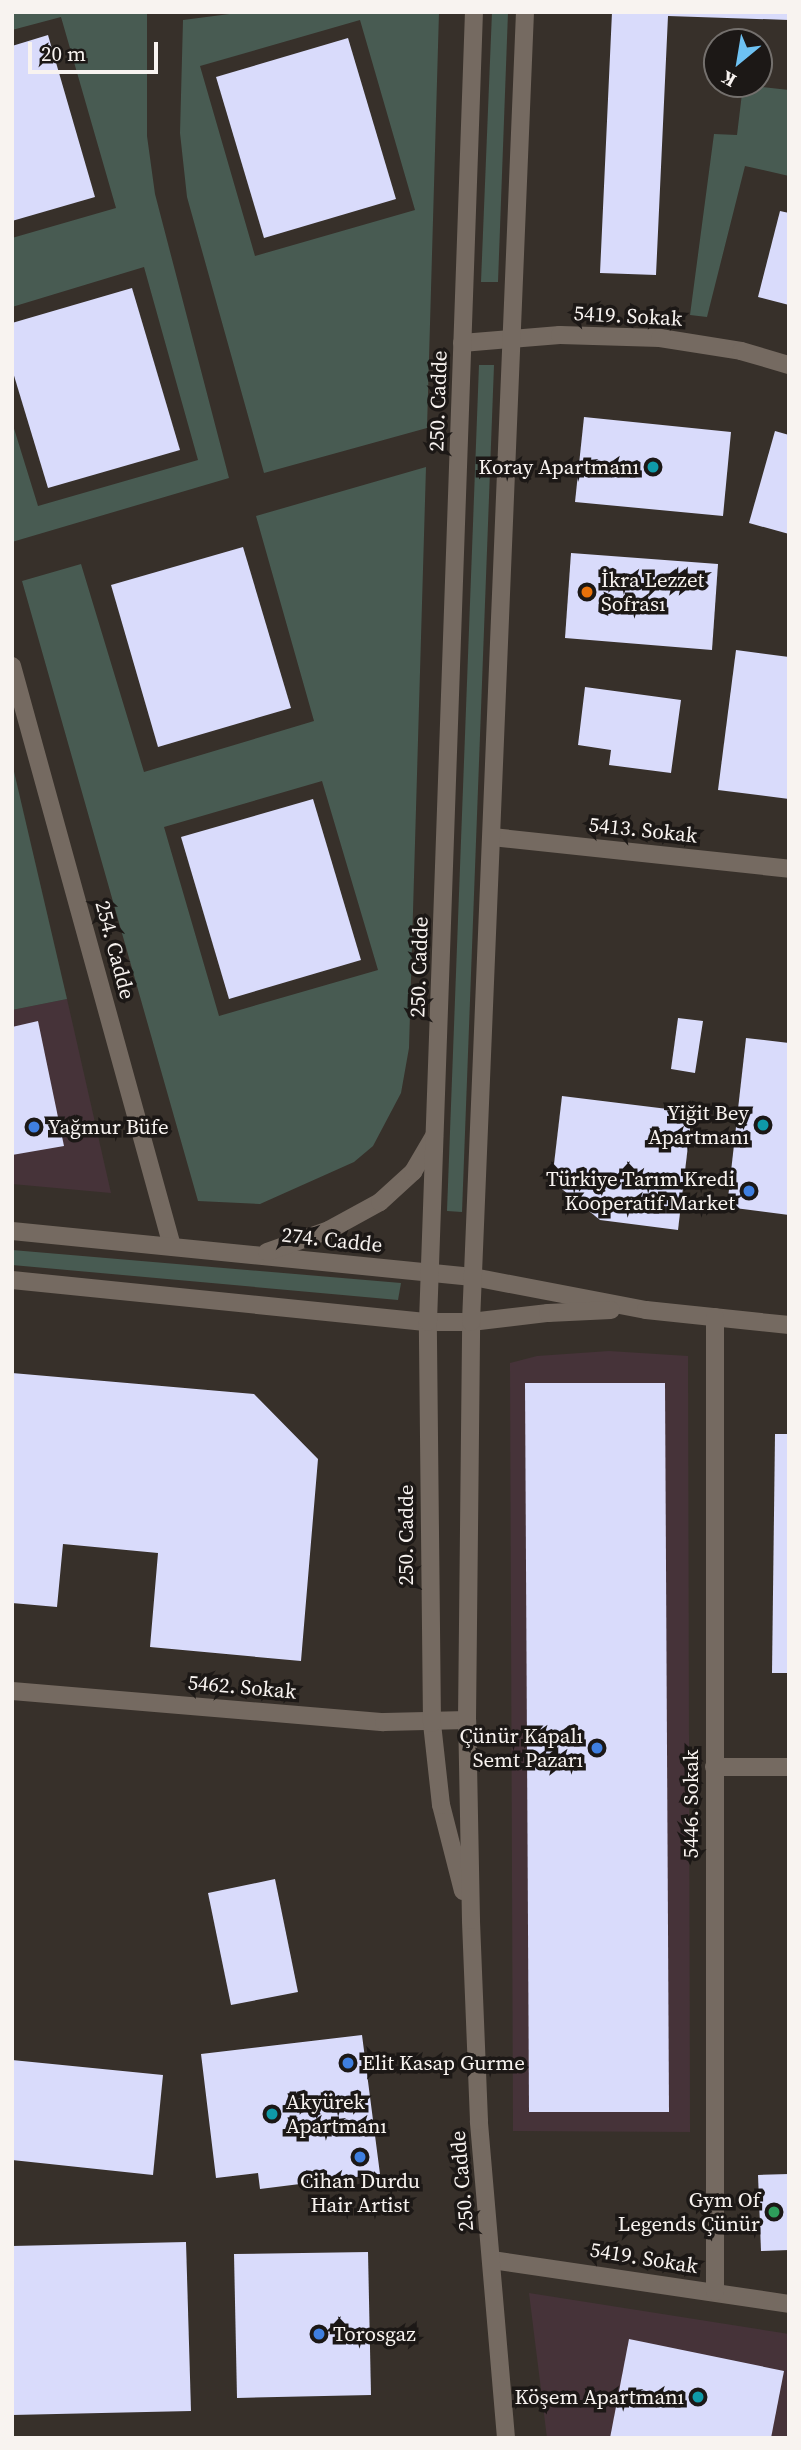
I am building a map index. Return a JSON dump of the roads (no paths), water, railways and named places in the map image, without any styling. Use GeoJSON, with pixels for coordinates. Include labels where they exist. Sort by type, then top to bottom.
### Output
{"type":"FeatureCollection","features":[{"type":"Feature","properties":{"kind":"street","name":"250. Cadde"},"geometry":{"type":"LineString","coordinates":[[471,1920],[441,1805],[432,1723],[428,1322],[474,12]]}},
{"type":"Feature","properties":{"kind":"street","name":"250. Cadde"},"geometry":{"type":"LineString","coordinates":[[506,2438],[479,2121],[467,1720],[471,1322],[525,12]]}},
{"type":"Feature","properties":{"kind":"street","name":"5419. Sokak"},"geometry":{"type":"LineString","coordinates":[[462,343],[610,335],[660,338],[730,349],[789,365]]}},
{"type":"Feature","properties":{"kind":"street","name":"254. Cadde"},"geometry":{"type":"LineString","coordinates":[[12,666],[172,1246]]}},
{"type":"Feature","properties":{"kind":"street","name":"5413. Sokak"},"geometry":{"type":"LineString","coordinates":[[492,837],[789,869]]}},
{"type":"Feature","properties":{"kind":"street"},"geometry":{"type":"LineString","coordinates":[[254,1255],[285,1247],[329,1230],[380,1202],[413,1172],[436,1133]]}},
{"type":"Feature","properties":{"kind":"street","name":"274. Cadde"},"geometry":{"type":"LineString","coordinates":[[12,1231],[473,1277],[646,1310],[789,1325]]}},
{"type":"Feature","properties":{"kind":"street","name":"274. Cadde"},"geometry":{"type":"LineString","coordinates":[[12,1280],[428,1322],[471,1322],[548,1313],[646,1310]]}},
{"type":"Feature","properties":{"kind":"street","name":"5446. Sokak"},"geometry":{"type":"LineString","coordinates":[[715,1317],[715,2292]]}},
{"type":"Feature","properties":{"kind":"street","name":"5462. Sokak"},"geometry":{"type":"LineString","coordinates":[[12,1691],[384,1722],[432,1723],[467,1720]]}},
{"type":"Feature","properties":{"kind":"street"},"geometry":{"type":"LineString","coordinates":[[715,1767],[789,1767]]}},
{"type":"Feature","properties":{"kind":"street","name":"5419. Sokak"},"geometry":{"type":"LineString","coordinates":[[492,2260],[789,2304]]}},
{"type":"Feature","properties":{"kind":"place","name":"Koray Apartmanı"},"geometry":{"type":"Point","coordinates":[653,467]}},
{"type":"Feature","properties":{"kind":"place","name":"İkra Lezzet Sofrası"},"geometry":{"type":"Point","coordinates":[587,592]}},
{"type":"Feature","properties":{"kind":"place","name":"Yiğit Bey Apartmanı"},"geometry":{"type":"Point","coordinates":[763,1125]}},
{"type":"Feature","properties":{"kind":"place","name":"Yağmur Büfe"},"geometry":{"type":"Point","coordinates":[34,1127]}},
{"type":"Feature","properties":{"kind":"place","name":"Türkiye Tarım Kredi Kooperatif Market"},"geometry":{"type":"Point","coordinates":[749,1191]}},
{"type":"Feature","properties":{"kind":"place","name":"Çünür Kapalı Semt Pazarı"},"geometry":{"type":"Point","coordinates":[597,1748]}},
{"type":"Feature","properties":{"kind":"place","name":"Elit Kasap Gurme"},"geometry":{"type":"Point","coordinates":[348,2063]}},
{"type":"Feature","properties":{"kind":"place","name":"Akyürek Apartmanı"},"geometry":{"type":"Point","coordinates":[272,2114]}},
{"type":"Feature","properties":{"kind":"place","name":"Cihan Durdu Hair Artist"},"geometry":{"type":"Point","coordinates":[360,2157]}},
{"type":"Feature","properties":{"kind":"place","name":"Gym Of Legends Çünür"},"geometry":{"type":"Point","coordinates":[774,2212]}},
{"type":"Feature","properties":{"kind":"place","name":"Torosgaz"},"geometry":{"type":"Point","coordinates":[319,2334]}},
{"type":"Feature","properties":{"kind":"place","name":"Köşem Apartmanı"},"geometry":{"type":"Point","coordinates":[698,2397]}}]}
